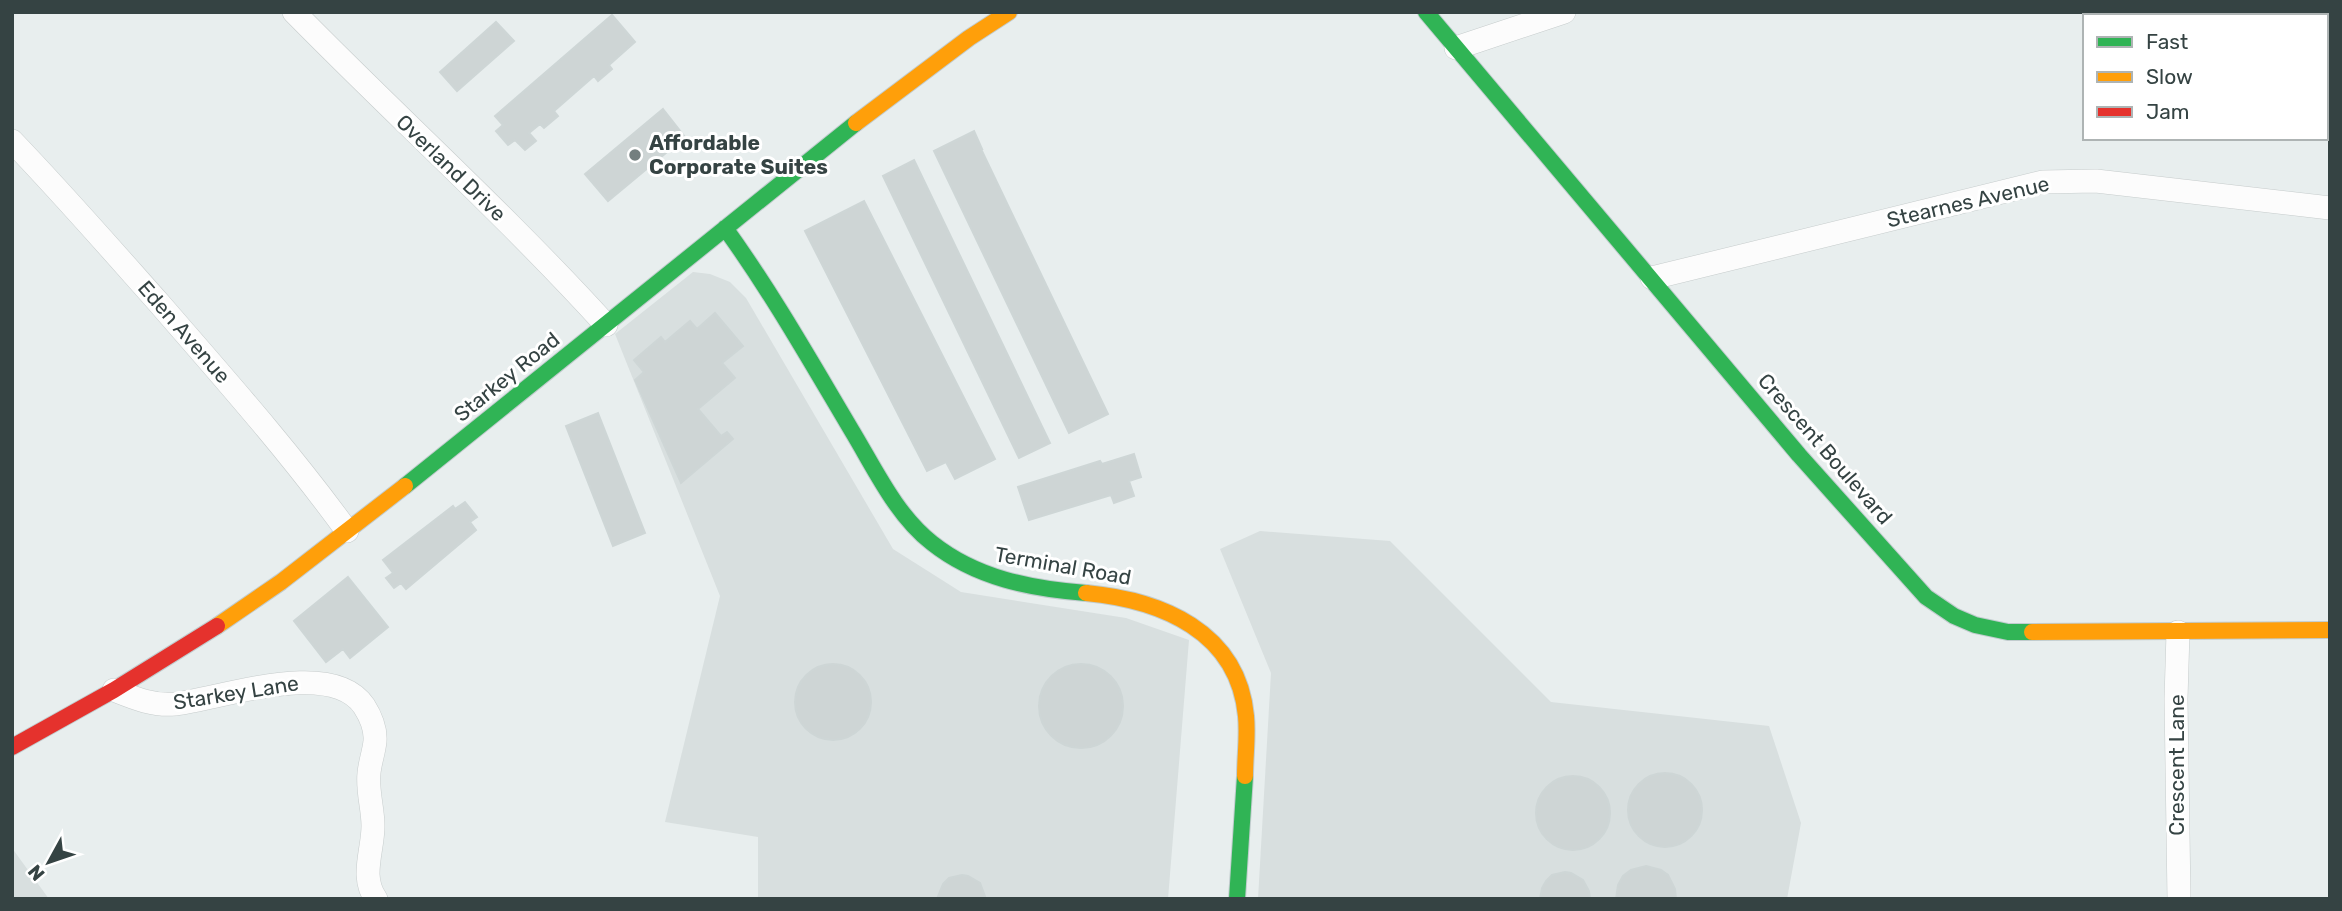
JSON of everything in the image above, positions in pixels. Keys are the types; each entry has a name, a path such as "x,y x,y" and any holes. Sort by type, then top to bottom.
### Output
{"street":[{"name":"Overland Drive","path":"294,12 372,92 560,274 606,325"},
{"name":"Starkey Road","path":"12,747 206,634 281,582 878,105 1009,12"},
{"name":"Crescent Boulevard","path":"1426,12 1653,278 1799,455 1926,597 1946,612 1969,624 2008,632 2330,630"},
{"path":"1455,48 1564,12"},
{"name":"Eden Avenue","path":"12,141 219,372 317,490 347,531"},
{"name":"Stearnes Avenue","path":"1653,278 2043,182 2096,181 2330,208"},
{"name":"Terminal Road","path":"725,228 754,266 898,506 928,541 972,570 1013,583 1063,592 1131,598 1158,606 1188,621 1205,634 1221,652 1234,672 1246,714 1237,899"},
{"name":"Crescent Lane","path":"2178,632 2176,699 2179,899"},
{"name":"Starkey Lane","path":"114,690 153,704 174,704 295,682 323,683 349,691 361,702 375,731 369,773 373,824 368,865 369,882 376,899"}],"shaded area":[{"path":"693,272 710,274 730,282 746,298 893,549 961,592 1126,618 1189,640 1168,899 758,899 758,837 665,822 720,596 615,334"},
{"path":"1260,531 1390,541 1551,702 1769,726 1801,823 1787,899 1258,899 1271,673 1220,549"},
{"path":"12,848 49,899 12,899"}],"building":[{"path":"612,15 635,42 609,65 612,69 598,81 594,76 554,111 558,116 544,128 540,124 529,133 536,141 525,150 515,140 508,145 496,131 503,125 495,116"},
{"path":"496,22 514,41 457,91 440,72"},
{"name":"Affordable Corporate Suites","path":"663,109 685,137 608,201 585,174"},
{"path":"974,131 1108,414 1069,433 934,151"},
{"path":"914,160 1050,443 1019,458 883,176"},
{"path":"864,201 995,459 955,479 946,462 927,471 805,231"},
{"path":"715,313 743,346 722,363 735,378 698,409 721,436 727,432 733,439 681,483 635,380 644,372 634,360 661,337 665,342 690,321 697,329"},
{"path":"598,413 645,533 613,546 566,426"},
{"path":"1134,454 1141,477 1129,481 1134,496 1114,503 1111,495 1029,520 1018,487 1100,461 1102,464"},
{"path":"465,502 477,517 470,522 476,530 406,589 401,583 394,588 386,578 393,573 383,560 453,506 455,509"},
{"path":"348,577 388,627 350,658 343,649 326,662 294,621"},
{"path":"826,664 840,664 854,670 865,681 869,687 869,717 860,729 848,738 826,740 812,734 801,723 795,709 795,695 801,681 812,670"},
{"path":"1073,664 1089,664 1105,671 1116,682 1123,698 1120,722 1111,736 1089,748 1073,748 1057,741 1046,730 1039,714 1039,698 1046,682 1057,671"},
{"path":"1665,773 1679,776 1691,784 1699,796 1702,810 1699,824 1691,836 1679,844 1665,847 1651,844 1639,836 1631,824 1628,810 1631,796 1639,784 1651,776"},
{"path":"1573,776 1587,779 1599,787 1607,799 1610,813 1607,827 1599,839 1587,847 1573,850 1559,847 1547,839 1539,827 1536,813 1539,799 1547,787 1559,779"},
{"path":"1646,866 1668,875 1675,889 1676,899 1616,899 1618,885 1623,876 1631,870"},
{"path":"1565,872 1583,880 1590,899 1540,899 1546,881 1552,875"},
{"path":"962,875 980,883 986,899 937,899 943,884 949,878"}],"traffic: fast":[{"path":"1426,12 1799,455 1926,597 1954,616 1975,625 2008,632 2032,632"},
{"path":"405,486 856,123"},
{"path":"725,228 791,328 887,491 919,532 949,555 1005,580 1086,593"},
{"path":"1237,899 1245,776"}],"traffic: slow":[{"path":"856,123 969,38 1009,12"},
{"path":"217,626 281,582 405,486"},
{"path":"1086,593 1142,603 1191,625 1212,642 1228,662 1240,687 1247,724 1245,776"},
{"path":"2032,632 2330,630"}],"traffic: jam":[{"path":"12,747 114,690 217,626"}],"place":[{"name":"Affordable Corporate Suites","path":"635,155"}]}
